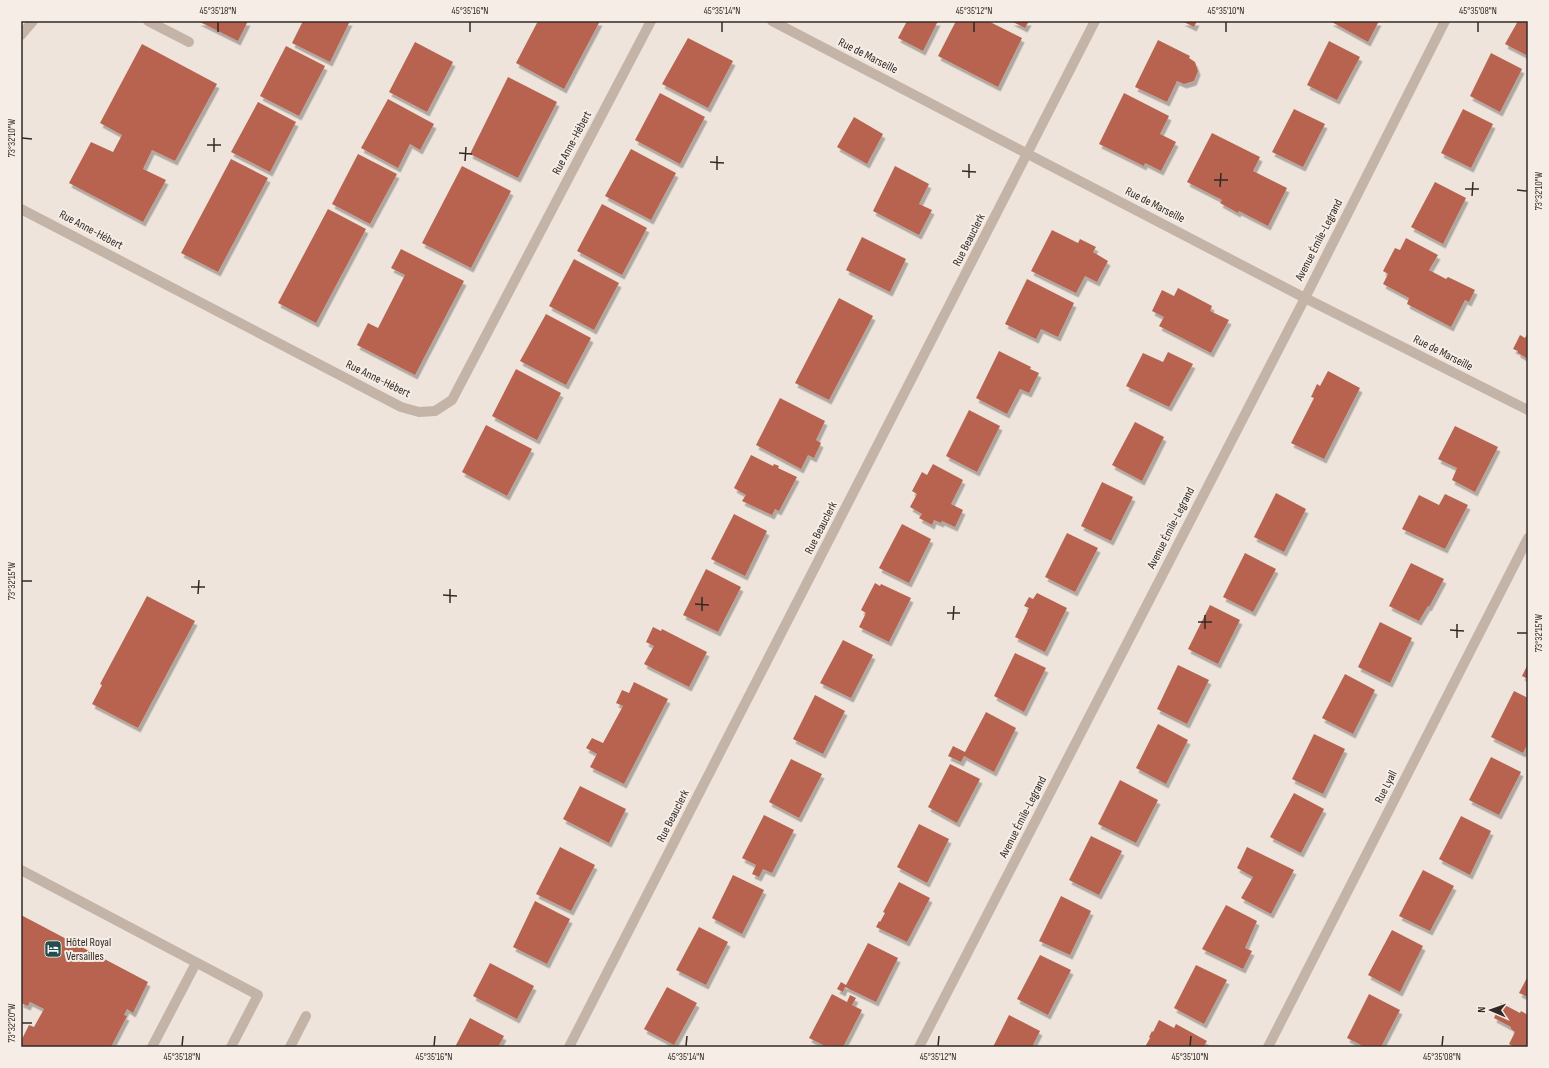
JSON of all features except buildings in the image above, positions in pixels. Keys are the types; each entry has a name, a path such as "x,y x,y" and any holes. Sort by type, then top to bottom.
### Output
{"street":[{"path":"21,35 33,21"},
{"path":"148,21 188,42"},
{"name":"Rue Anne-Hébert","path":"21,209 401,407 419,412 435,411 452,400 650,21"},
{"name":"Rue de Marseille","path":"772,21 1305,298 1528,410"},
{"name":"Rue Beauclerk","path":"569,1047 1095,21"},
{"name":"Avenue Émile-Legrand","path":"919,1047 1305,298 1445,21"},
{"name":"Rue Lyall","path":"1268,1047 1528,538"},
{"path":"21,870 258,995 231,1047"},
{"path":"152,1047 196,963"},
{"path":"290,1047 306,1016"}],"place":[{"name":"Hôtel Royal Versailles","path":"53,949"}]}
